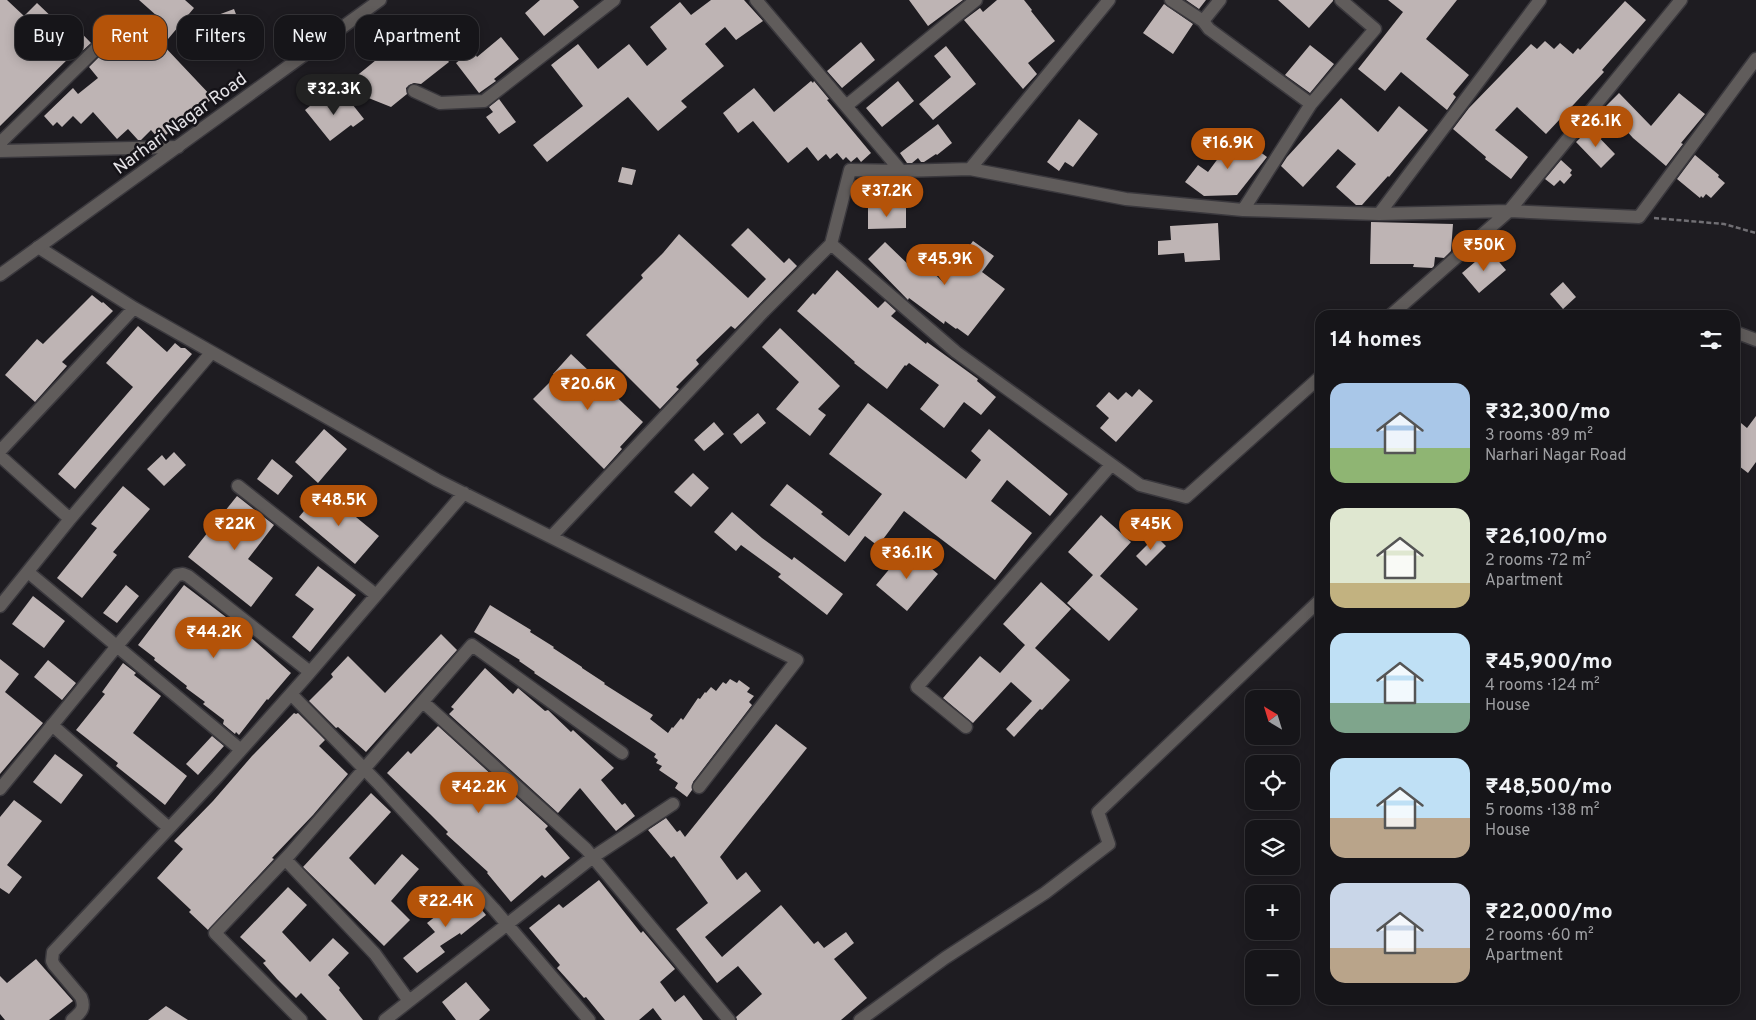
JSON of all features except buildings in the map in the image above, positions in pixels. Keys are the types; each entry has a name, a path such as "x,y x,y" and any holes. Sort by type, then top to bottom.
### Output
{"street":[{"name":"Narhari Nagar Road","path":"0,275 380,0"},
{"path":"414,91 440,103 484,101 614,0"},
{"path":"756,0 901,171"},
{"path":"846,106 976,0"},
{"path":"970,169 1109,0"},
{"path":"1171,0 1202,21 1209,29 1311,104"},
{"path":"1202,21 1220,0"},
{"path":"1243,210 1311,104 1375,29 1341,0"},
{"path":"1379,214 1540,0"},
{"path":"1397,310 1509,211 1681,0"},
{"path":"0,143 93,52"},
{"path":"551,537 764,311 831,244 850,170 970,169 1126,199 1243,210 1379,214 1509,211 1639,217 1756,58"},
{"path":"0,151 178,147"},
{"path":"831,244 956,352 1140,485 1186,497 1315,381"},
{"path":"38,247 134,308 211,353 437,480 798,660 699,788"},
{"path":"0,451 134,308"},
{"path":"1740,334 1756,340"},
{"path":"0,606 70,519 211,353"},
{"path":"0,456 70,519"},
{"path":"966,726 917,686 1112,465"},
{"path":"238,486 376,595"},
{"path":"72,1020 81,1012 83,1002 81,997 54,965 52,961 53,952 241,750 464,494"},
{"path":"28,572 241,750"},
{"path":"0,789 116,646 177,575 183,574 310,672"},
{"path":"860,1020 945,958 1045,893 1109,844 1098,812 1315,605"},
{"path":"301,1020 215,933 285,859 472,645 622,753"},
{"path":"291,694 365,769 507,924 590,1020"},
{"path":"423,702 592,856 728,1020"},
{"path":"52,725 169,828"},
{"path":"385,1020 592,856 673,804"},
{"path":"285,859 375,954 409,1001"}],"path":[{"path":"1639,217 1724,224 1756,234"}]}
